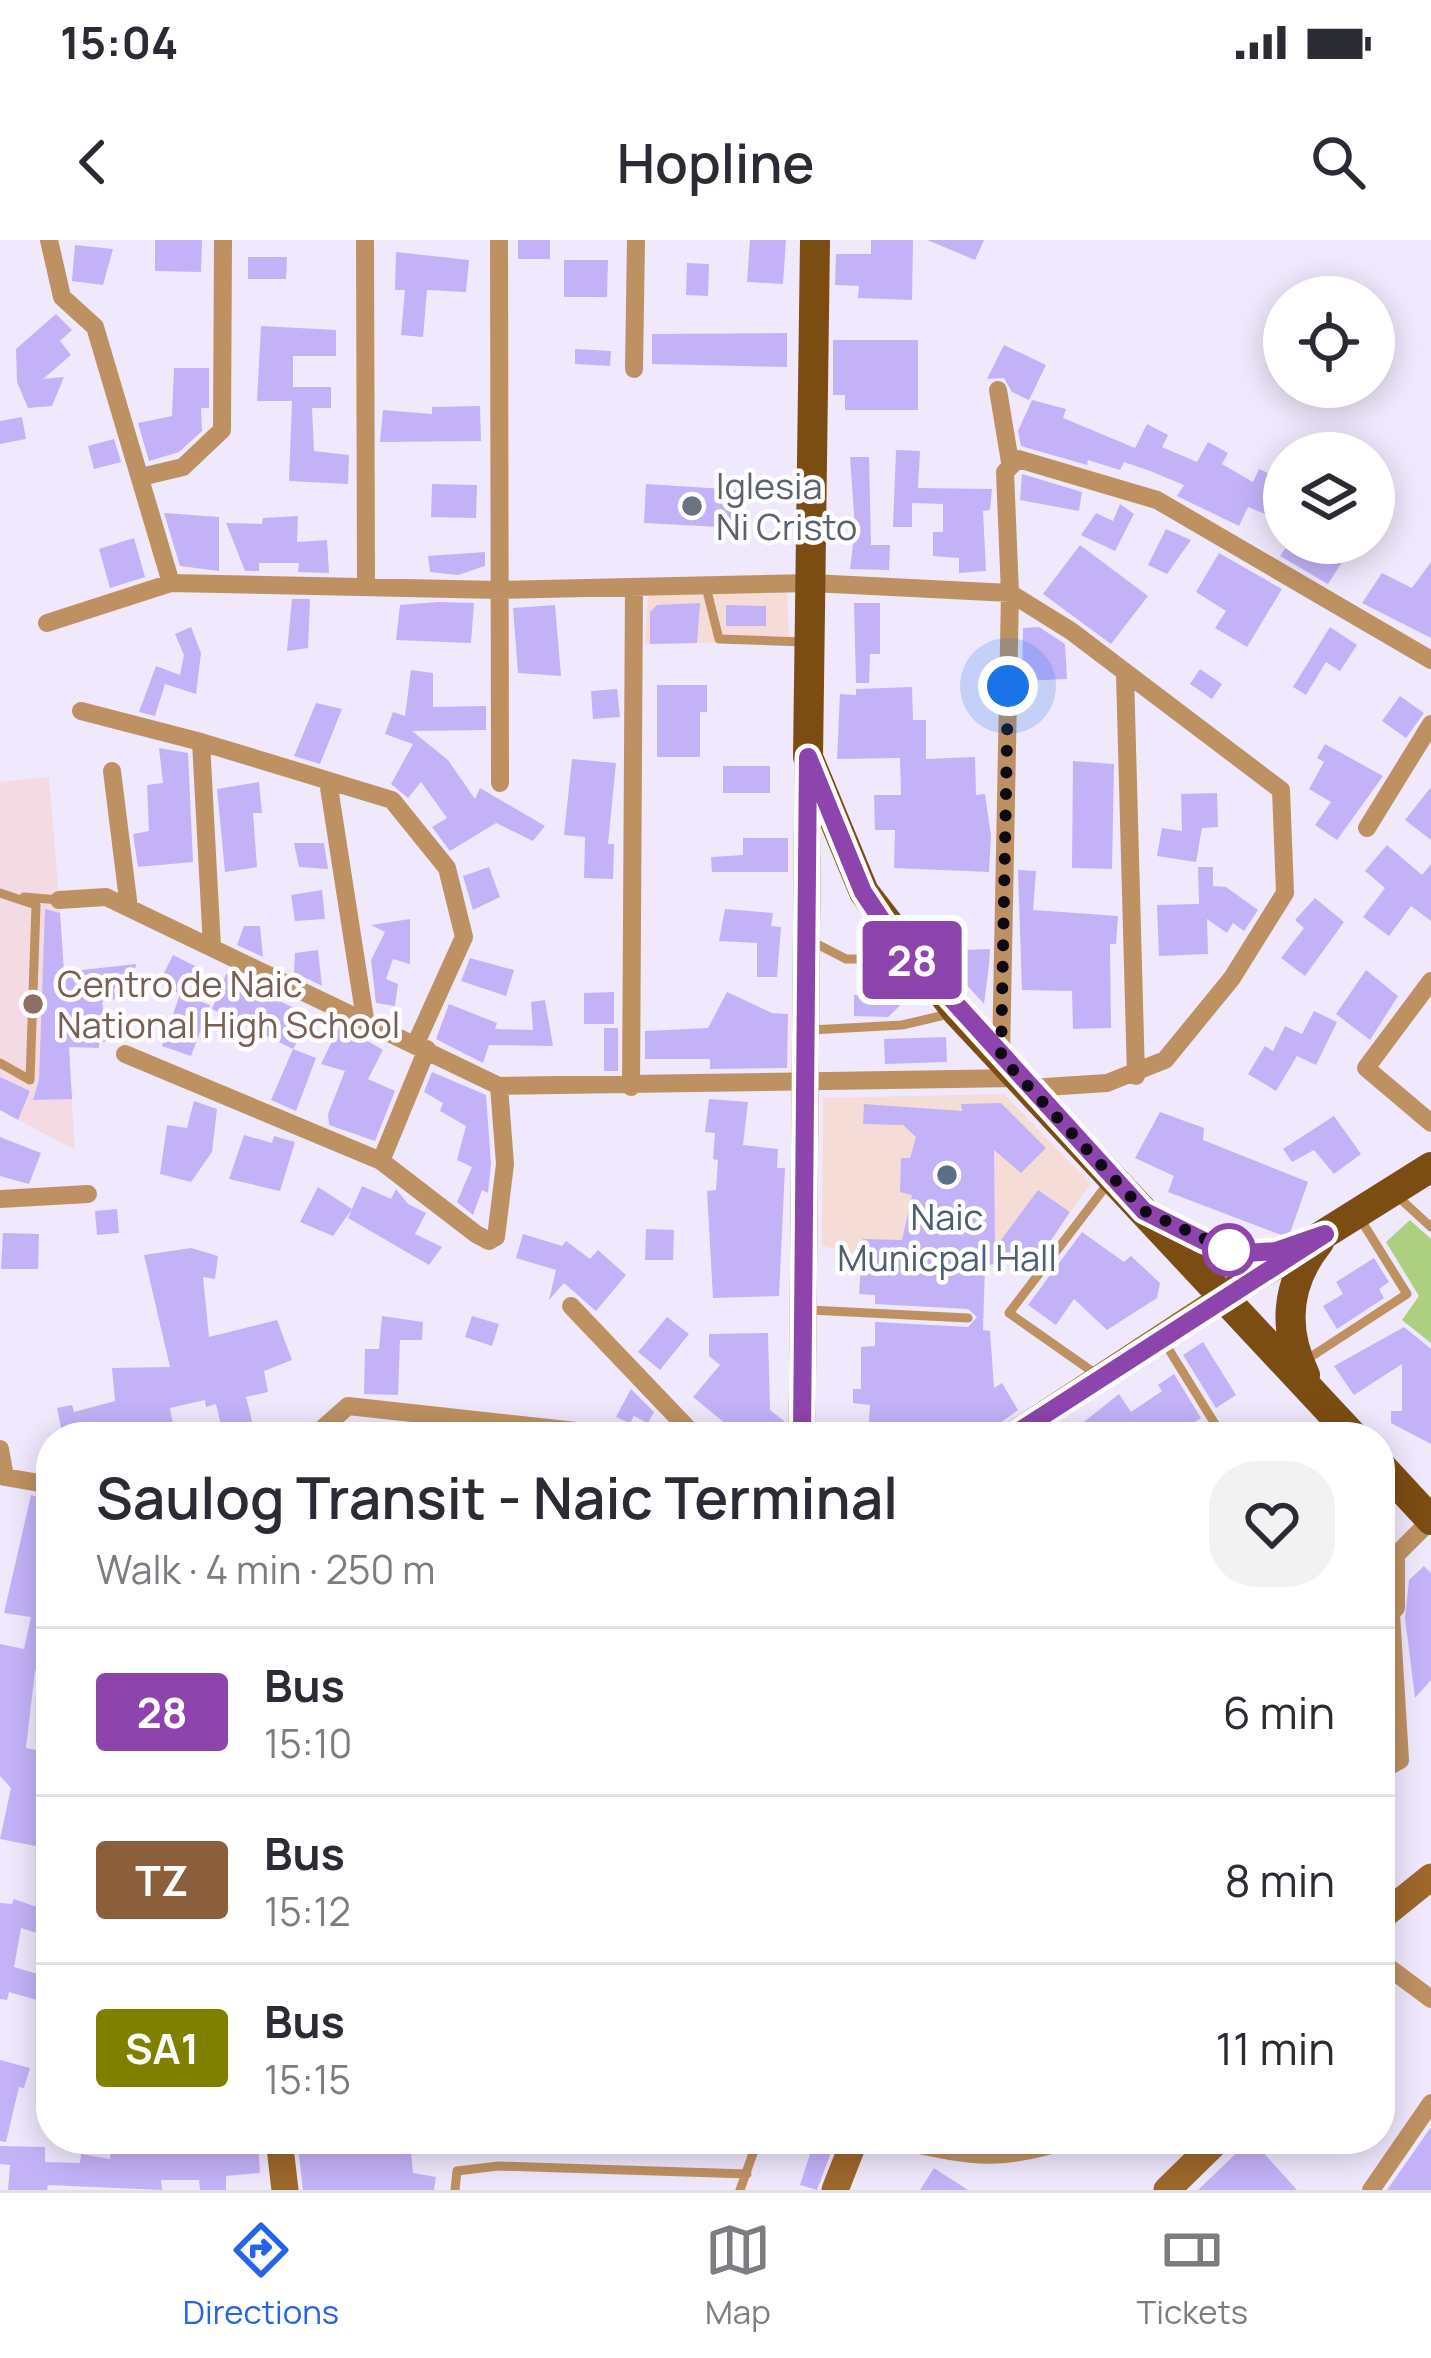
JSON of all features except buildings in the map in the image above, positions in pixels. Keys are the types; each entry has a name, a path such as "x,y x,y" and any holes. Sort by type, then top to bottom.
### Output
{"main road":[{"path":"802,1422 815,240"},
{"path":"808,757 863,892 912,960 1222,1298 1296,1367 1340,1422"},
{"path":"1033,1422 1431,1167"},
{"path":"1296,1367 1290,1300 1304,1263 1325,1234"},
{"path":"1395,1481 1431,1520"},
{"path":"1395,1906 1431,1876"},
{"path":"281,2154 286,2190"},
{"path":"835,2190 849,2154"},
{"path":"1167,2190 1204,2154"}],"street":[{"path":"49,240 62,297 95,327 171,583"},
{"path":"141,477 183,467 222,430 223,240"},
{"path":"365,240 366,586"},
{"path":"499,240 500,783"},
{"path":"634,369 635,240"},
{"path":"998,390 1010,462 1005,472 1017,1074"},
{"path":"1010,462 1018,459 1157,500 1431,660"},
{"path":"47,623 171,583 499,590 812,584 1010,593 1281,790 1285,892 1232,977 1165,1060 1136,1076 1017,1074 631,1087 499,1086 106,897 59,900"},
{"path":"631,1087 634,587"},
{"path":"1125,674 1136,1076"},
{"path":"82,711 392,800 447,868 464,937 381,1161"},
{"path":"1367,827 1431,724"},
{"path":"201,742 212,947"},
{"path":"112,771 129,908"},
{"path":"328,781 365,1019"},
{"path":"1431,981 1366,1068 1431,1123"},
{"path":"125,1054 381,1161 489,1241 500,1228 505,1164 499,1086"},
{"path":"0,1199 88,1194"},
{"path":"571,1306 682,1422"},
{"path":"330,1422 348,1406 495,1422"},
{"path":"0,1449 3,1481 36,1484"},
{"path":"1395,1609 1396,1555 1431,1520"},
{"path":"1395,1709 1400,1760 1395,1763"},
{"path":"1395,1972 1431,1999"},
{"path":"1371,2190 1431,2103"},
{"path":"959,2154 1025,2154"}],"lane":[{"path":"706,585 719,639 810,642"},
{"path":"2,898 59,900"},
{"path":"0,1064 30,1079 36,904 2,898"},
{"path":"806,939 846,959 912,960"},
{"path":"806,1031 902,1025 957,1012"},
{"path":"1101,1377 1009,1313 1112,1178"},
{"path":"1392,1191 1431,1226"},
{"path":"1144,1211 1204,1241 1246,1253 1276,1251 1325,1234"},
{"path":"1296,1367 1407,1294 1357,1214"},
{"path":"804,1310 968,1318"},
{"path":"1161,1338 1214,1422"},
{"path":"740,2190 753,2154"},
{"path":"454,2190 457,2171 498,2166 747,2174"}],"shaded area":[{"path":"787,588 789,641 645,644 648,594"},
{"name":"Centro de Naic National High School","path":"49,777 75,1150 0,1110 0,782"},
{"path":"1004,1094 1091,1184 1033,1262 904,1266 822,1246 823,1098"}],"green space":[{"path":"1410,1220 1431,1239 1431,1343 1402,1320 1419,1296 1386,1242"}],"bus line":[{"name":"28","path":"802,1422 808,757 863,892 887,928 957,1012 1144,1211 1204,1241 1246,1253 1276,1251 1325,1234 1033,1422"}],"place":[{"name":"Iglesia Ni Cristo","path":"692,506"},
{"name":"Centro de Naic National High School","path":"33,1004"},
{"name":"Naic Municpal Hall","path":"947,1175"}],"route":[{"path":"1008,686 1001,1057 1144,1211 1229,1250"}]}
